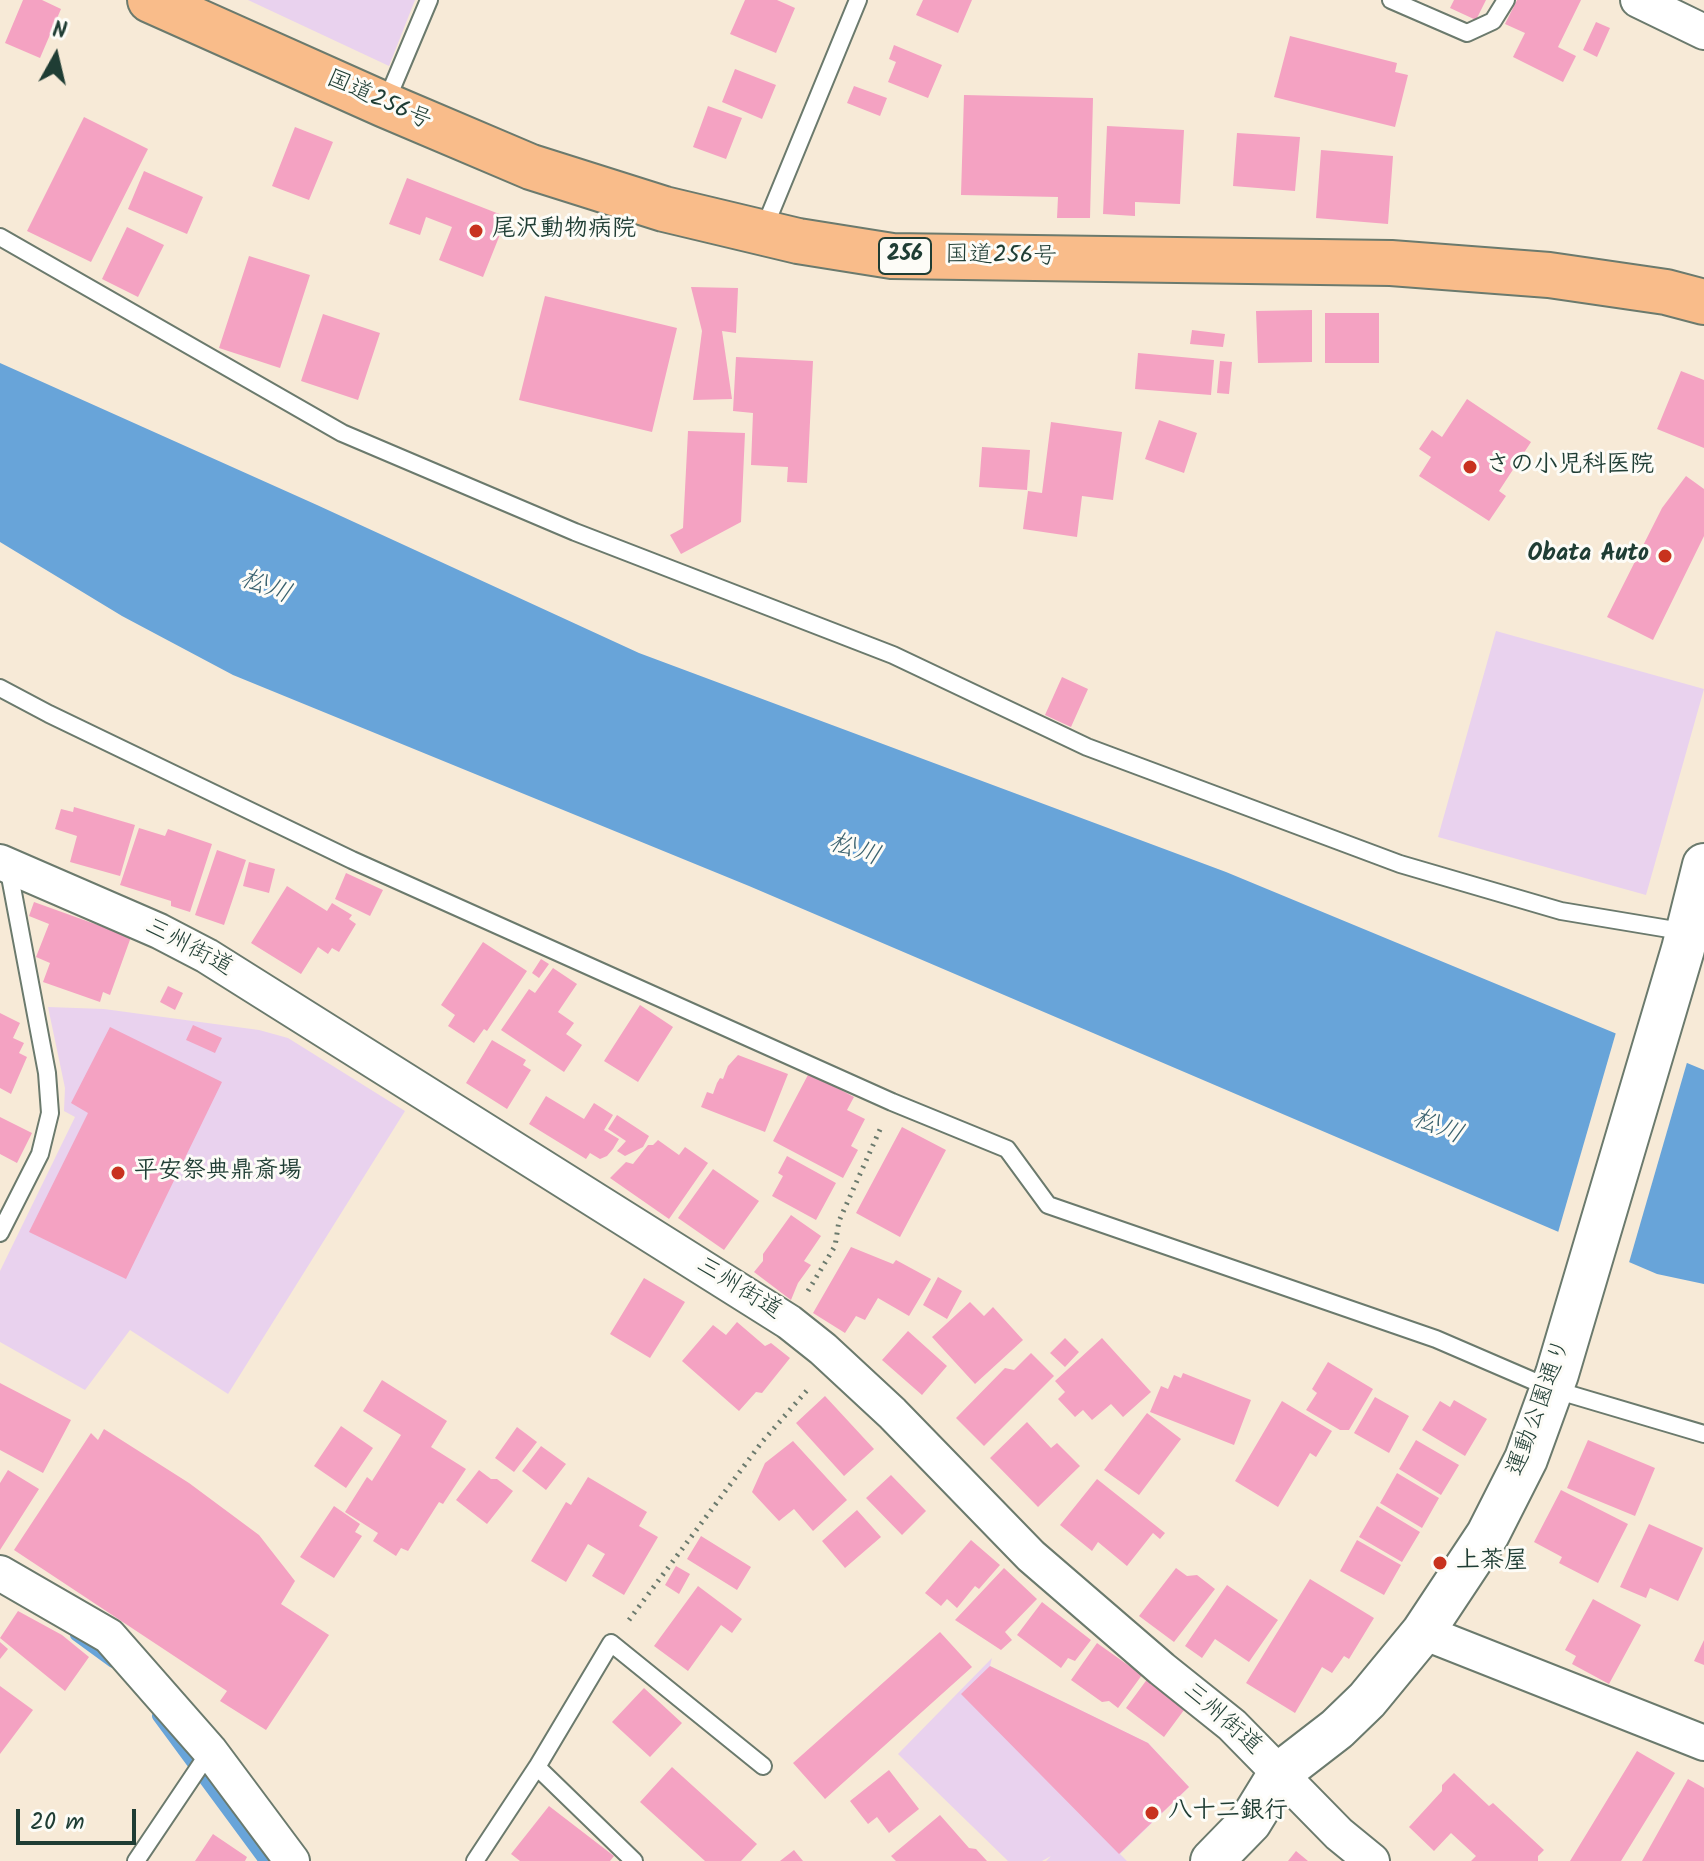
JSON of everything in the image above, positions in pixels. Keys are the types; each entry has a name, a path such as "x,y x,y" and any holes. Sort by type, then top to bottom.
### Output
{"highway":[{"name":"国道256号","path":"150,0 531,167 664,209 798,241 892,256 1391,263 1549,275 1666,292 1704,302"}],"street":[{"path":"1638,0 1704,32"},
{"name":"三州街道","path":"4,863 159,931 207,956 789,1322 892,1413 1031,1556 1232,1725 1339,1834 1372,1861"},
{"name":"運動公園通り","path":"1212,1861 1250,1822 1280,1773 1337,1729 1423,1632 1488,1534 1526,1459 1555,1382 1691,939 1704,865"},
{"path":"0,1573 109,1636 209,1752 292,1861"},
{"path":"1423,1632 1704,1743"}],"lane":[{"path":"385,105 429,0"},
{"path":"762,232 858,0"},
{"path":"1391,0 1467,33 1493,21 1506,0"},
{"path":"0,237 342,433 575,532 893,655 1087,747 1400,864 1561,911 1691,939"},
{"path":"0,688 352,860 892,1102 1007,1149 1048,1205 1704,1434"},
{"path":"0,1233 40,1154 50,1113 47,1073 4,863"},
{"path":"475,1861 537,1767 611,1643 763,1766"},
{"path":"136,1861 209,1752"},
{"path":"537,1767 634,1861"}],"path":[{"path":"789,1322 835,1246 839,1221 892,1102"},
{"path":"611,1643 762,1442 834,1359"}],"shaded area":[{"path":"248,0 415,0 389,66"},
{"path":"1496,631 1704,689 1646,895 1438,837"},
{"path":"48,1007 104,1009 259,1030 288,1038 405,1111 228,1394 130,1330 85,1390 0,1342 0,1271 75,1117 64,1111 65,1088"},
{"path":"992,1658 990,1666 1148,1743 1189,1787 1120,1854 1127,1861 1046,1861 1051,1856 1042,1861 1008,1861 898,1754"}],"water":[{"name":"松川","path":"0,363 639,653 1226,872 1704,1070 1704,1284 1657,1274 749,886 233,675 122,616 0,542"}],"pier":[{"path":"1617,1029 1688,1059 1628,1266 1557,1236"}],"building":[{"path":"23,0 42,0 61,9 40,58 5,43"},
{"path":"745,0 777,0 795,8 776,53 730,34"},
{"path":"923,0 972,0 958,33 916,15"},
{"path":"1454,0 1486,0 1476,20 1450,8"},
{"path":"1517,0 1581,0 1558,47 1576,56 1563,82 1513,57 1525,33 1505,24"},
{"path":"1596,22 1610,28 1597,57 1583,50"},
{"path":"1290,36 1397,63 1395,72 1408,75 1395,127 1274,97"},
{"path":"894,45 942,65 928,98 888,82 896,62 889,59"},
{"path":"735,69 776,85 762,119 722,102"},
{"path":"854,86 887,98 880,116 847,103"},
{"path":"964,95 1093,98 1090,218 1057,218 1058,197 961,195"},
{"path":"708,106 742,118 726,159 693,147"},
{"path":"84,117 148,149 91,262 27,231"},
{"path":"1107,126 1184,130 1180,204 1135,202 1135,216 1103,214"},
{"path":"295,127 333,142 309,200 272,186"},
{"path":"1237,133 1300,137 1295,191 1233,186"},
{"path":"1321,150 1393,156 1388,224 1316,218"},
{"path":"144,171 203,197 187,234 128,209"},
{"name":"尾沢動物病院","path":"407,178 507,217 483,277 439,260 452,227 426,217 420,235 389,224"},
{"path":"127,227 164,245 138,297 102,279"},
{"path":"249,256 310,275 280,368 219,348"},
{"path":"691,287 738,288 736,333 722,331 732,399 693,400 702,331"},
{"path":"545,296 677,328 652,432 519,400"},
{"path":"1312,310 1312,362 1258,363 1256,311"},
{"path":"1325,313 1379,313 1379,363 1325,363"},
{"path":"323,314 380,333 358,400 301,381"},
{"path":"1192,330 1225,334 1223,347 1190,344"},
{"path":"1138,353 1214,360 1211,395 1135,389"},
{"path":"736,357 813,361 807,483 787,482 788,467 751,465 753,413 733,411"},
{"path":"1220,361 1232,362 1229,394 1217,393"},
{"path":"1681,371 1704,380 1704,448 1657,429"},
{"name":"さの小児科医院","path":"1467,399 1531,442 1499,491 1506,496 1489,521 1419,476 1431,457 1419,449 1432,430 1442,437"},
{"path":"1159,420 1197,433 1184,473 1145,459"},
{"path":"1051,422 1122,432 1113,500 1082,496 1077,537 1023,529 1028,491 1042,493"},
{"path":"688,431 745,433 741,522 681,554 670,535 683,528"},
{"path":"982,447 1030,450 1027,490 979,487"},
{"name":"Obata Auto","path":"1686,476 1704,489 1704,536 1653,640 1607,617 1662,508"},
{"path":"1062,677 1088,689 1071,727 1045,715"},
{"path":"74,807 135,825 120,876 70,862 77,836 55,829 61,809 73,812"},
{"path":"139,828 165,836 168,829 212,844 190,912 171,906 171,901 120,885"},
{"path":"217,850 246,860 224,925 195,915"},
{"path":"249,862 275,869 269,893 243,886"},
{"path":"346,873 383,890 370,916 335,899"},
{"path":"287,886 327,911 332,903 352,915 349,919 356,924 339,952 332,948 328,954 318,947 301,974 251,943"},
{"path":"34,902 131,937 110,995 103,992 100,1002 43,982 50,963 36,957 49,924 29,916"},
{"path":"483,942 527,971 487,1031 484,1029 474,1043 448,1026 455,1015 441,1005"},
{"path":"541,959 549,964 539,978 532,973"},
{"path":"553,968 577,984 558,1012 574,1023 566,1034 582,1045 564,1072 501,1030 529,989 535,993"},
{"path":"168,986 183,993 175,1010 160,1002"},
{"path":"640,1005 673,1027 638,1082 604,1061"},
{"path":"0,1013 20,1023 13,1038 24,1043 19,1053 27,1057 11,1094 0,1088"},
{"path":"193,1025 222,1038 215,1053 186,1040"},
{"name":"平安祭典鼎斎場","path":"110,1027 222,1082 126,1279 29,1232 88,1113 71,1103"},
{"path":"492,1040 526,1060 523,1065 531,1070 507,1109 466,1083"},
{"path":"738,1055 788,1074 765,1132 701,1107 707,1092 713,1094 720,1078 723,1079 728,1066"},
{"path":"809,1073 854,1097 847,1110 865,1119 851,1146 858,1150 843,1178 773,1141"},
{"path":"546,1096 584,1119 594,1103 613,1115 604,1130 619,1139 607,1156 600,1159 590,1153 586,1159 529,1124"},
{"path":"617,1115 649,1136 643,1147 625,1156 617,1151 626,1141 608,1129"},
{"path":"0,1117 32,1133 17,1163 0,1154"},
{"path":"902,1127 946,1150 900,1237 856,1213"},
{"path":"658,1140 679,1155 685,1147 708,1163 669,1219 610,1178 626,1162 633,1164 648,1145"},
{"path":"787,1156 836,1183 816,1220 772,1196 783,1176 778,1173"},
{"path":"713,1169 759,1201 724,1250 678,1218"},
{"path":"791,1215 821,1236 804,1261 811,1265 791,1300 754,1272"},
{"path":"851,1247 893,1264 896,1260 931,1279 909,1316 878,1298 865,1320 856,1316 845,1333 813,1313"},
{"path":"938,1277 962,1291 947,1319 923,1305"},
{"path":"644,1278 685,1302 650,1358 610,1334"},
{"path":"970,1302 984,1316 993,1307 1023,1340 975,1384 932,1337"},
{"path":"737,1322 765,1346 771,1343 790,1358 762,1393 756,1392 739,1411 682,1361 713,1325 726,1335"},
{"path":"908,1331 947,1366 922,1395 882,1360"},
{"path":"1065,1338 1079,1352 1065,1367 1050,1353"},
{"path":"1102,1338 1151,1392 1123,1417 1111,1404 1092,1420 1083,1410 1075,1417 1058,1399 1065,1392 1055,1381"},
{"path":"1031,1353 1054,1376 984,1446 956,1418 1005,1368 1014,1370"},
{"path":"1328,1362 1373,1389 1349,1430 1340,1430 1306,1410 1317,1393 1312,1389"},
{"path":"1183,1373 1251,1400 1234,1445 1150,1412 1161,1386 1168,1389 1174,1375 1181,1378"},
{"path":"382,1380 447,1421 431,1447 466,1469 443,1504 439,1502 408,1551 401,1548 396,1556 373,1541 378,1533 345,1512 367,1477 372,1481 401,1435 363,1411"},
{"path":"0,1383 71,1420 43,1473 0,1450"},
{"path":"825,1396 874,1449 844,1476 796,1423"},
{"path":"1375,1397 1409,1416 1389,1453 1354,1433"},
{"path":"1454,1400 1487,1419 1465,1456 1422,1430 1440,1401 1450,1407"},
{"path":"1282,1401 1332,1431 1316,1457 1310,1453 1278,1507 1235,1481"},
{"path":"1147,1413 1181,1439 1139,1495 1104,1470"},
{"path":"1027,1422 1051,1448 1057,1443 1080,1466 1038,1507 990,1458"},
{"path":"341,1426 373,1448 346,1488 314,1466"},
{"path":"517,1427 537,1442 514,1472 495,1458"},
{"path":"104,1429 189,1483 259,1535 295,1581 281,1604 329,1635 266,1730 220,1701 227,1691 14,1550 91,1433 98,1440"},
{"path":"1416,1440 1459,1465 1441,1495 1399,1469"},
{"path":"1588,1440 1655,1468 1635,1516 1567,1488"},
{"path":"793,1441 847,1500 813,1531 794,1509 779,1521 752,1492 765,1463"},
{"path":"541,1446 566,1464 546,1490 522,1471"},
{"path":"8,1470 39,1489 0,1550 0,1483"},
{"path":"479,1470 513,1491 487,1524 456,1500"},
{"path":"1397,1473 1439,1498 1422,1528 1380,1503"},
{"path":"891,1475 926,1511 902,1535 866,1498"},
{"path":"588,1477 647,1512 639,1526 658,1537 624,1595 592,1576 605,1554 588,1544 566,1582 531,1561 566,1502 571,1505"},
{"path":"1097,1479 1165,1533 1160,1539 1153,1533 1127,1566 1098,1542 1092,1551 1060,1525"},
{"path":"1561,1490 1628,1524 1598,1583 1559,1563 1562,1557 1534,1542"},
{"path":"334,1506 360,1524 355,1532 362,1536 334,1578 300,1557"},
{"path":"1377,1506 1420,1532 1402,1562 1359,1537"},
{"path":"857,1510 881,1537 845,1568 822,1541"},
{"path":"1649,1524 1703,1548 1678,1601 1650,1588 1646,1598 1620,1587"},
{"path":"701,1536 751,1567 737,1590 687,1559"},
{"path":"971,1540 1000,1565 979,1589 975,1586 957,1608 947,1599 941,1606 925,1593"},
{"path":"1357,1540 1401,1565 1384,1595 1340,1571"},
{"path":"676,1566 690,1574 679,1594 665,1585"},
{"path":"1004,1568 1037,1599 1005,1632 1012,1640 1001,1650 955,1620"},
{"path":"1176,1568 1187,1576 1197,1575 1215,1589 1174,1642 1139,1616"},
{"path":"1310,1579 1374,1618 1349,1659 1344,1656 1332,1673 1322,1667 1295,1713 1246,1683"},
{"path":"1227,1585 1278,1620 1249,1662 1215,1639 1202,1658 1185,1646"},
{"path":"698,1586 742,1619 732,1633 721,1625 688,1671 654,1646"},
{"path":"1593,1599 1641,1625 1609,1684 1572,1664 1576,1656 1565,1650"},
{"path":"1042,1602 1091,1640 1075,1661 1068,1658 1061,1668 1017,1635"},
{"path":"18,1611 62,1635 89,1657 65,1691 0,1638"},
{"path":"940,1632 972,1667 825,1799 793,1763"},
{"path":"1704,1640 1704,1665 1694,1661"},
{"path":"0,1642 8,1649 0,1659"},
{"path":"1097,1643 1142,1675 1118,1708 1109,1701 1102,1702 1071,1680"},
{"path":"990,1666 1148,1743 1189,1787 1119,1854 961,1694"},
{"path":"1148,1678 1187,1706 1164,1737 1126,1708"},
{"path":"0,1686 33,1710 0,1754"},
{"path":"644,1688 682,1723 650,1757 612,1722"},
{"path":"1637,1751 1675,1773 1621,1861 1570,1861"},
{"path":"672,1767 757,1844 741,1861 705,1861 640,1802"},
{"path":"889,1770 919,1809 889,1833 877,1817 868,1824 850,1801"},
{"path":"1454,1773 1489,1806 1493,1803 1544,1850 1538,1861 1471,1861 1476,1856 1451,1833 1434,1851 1409,1827"},
{"path":"1688,1779 1704,1788 1704,1861 1642,1861"},
{"path":"549,1806 614,1856 610,1861 520,1861 511,1854"},
{"path":"940,1815 969,1848 976,1849 987,1861 896,1861 891,1856"},
{"path":"213,1834 247,1857 245,1861 195,1861"},
{"path":"794,1850 803,1861 780,1861"},
{"path":"1296,1851 1308,1861 1288,1861"}],"waterway":[{"path":"76,1635 113,1662"},
{"path":"158,1716 265,1861"}],"place":[{"name":"尾沢動物病院","path":"476,231"},
{"name":"さの小児科医院","path":"1470,467"},
{"name":"Obata Auto","path":"1665,556"},
{"name":"平安祭典鼎斎場","path":"118,1173"},
{"name":"上茶屋","path":"1440,1563"},
{"name":"八十二銀行","path":"1152,1813"}]}
